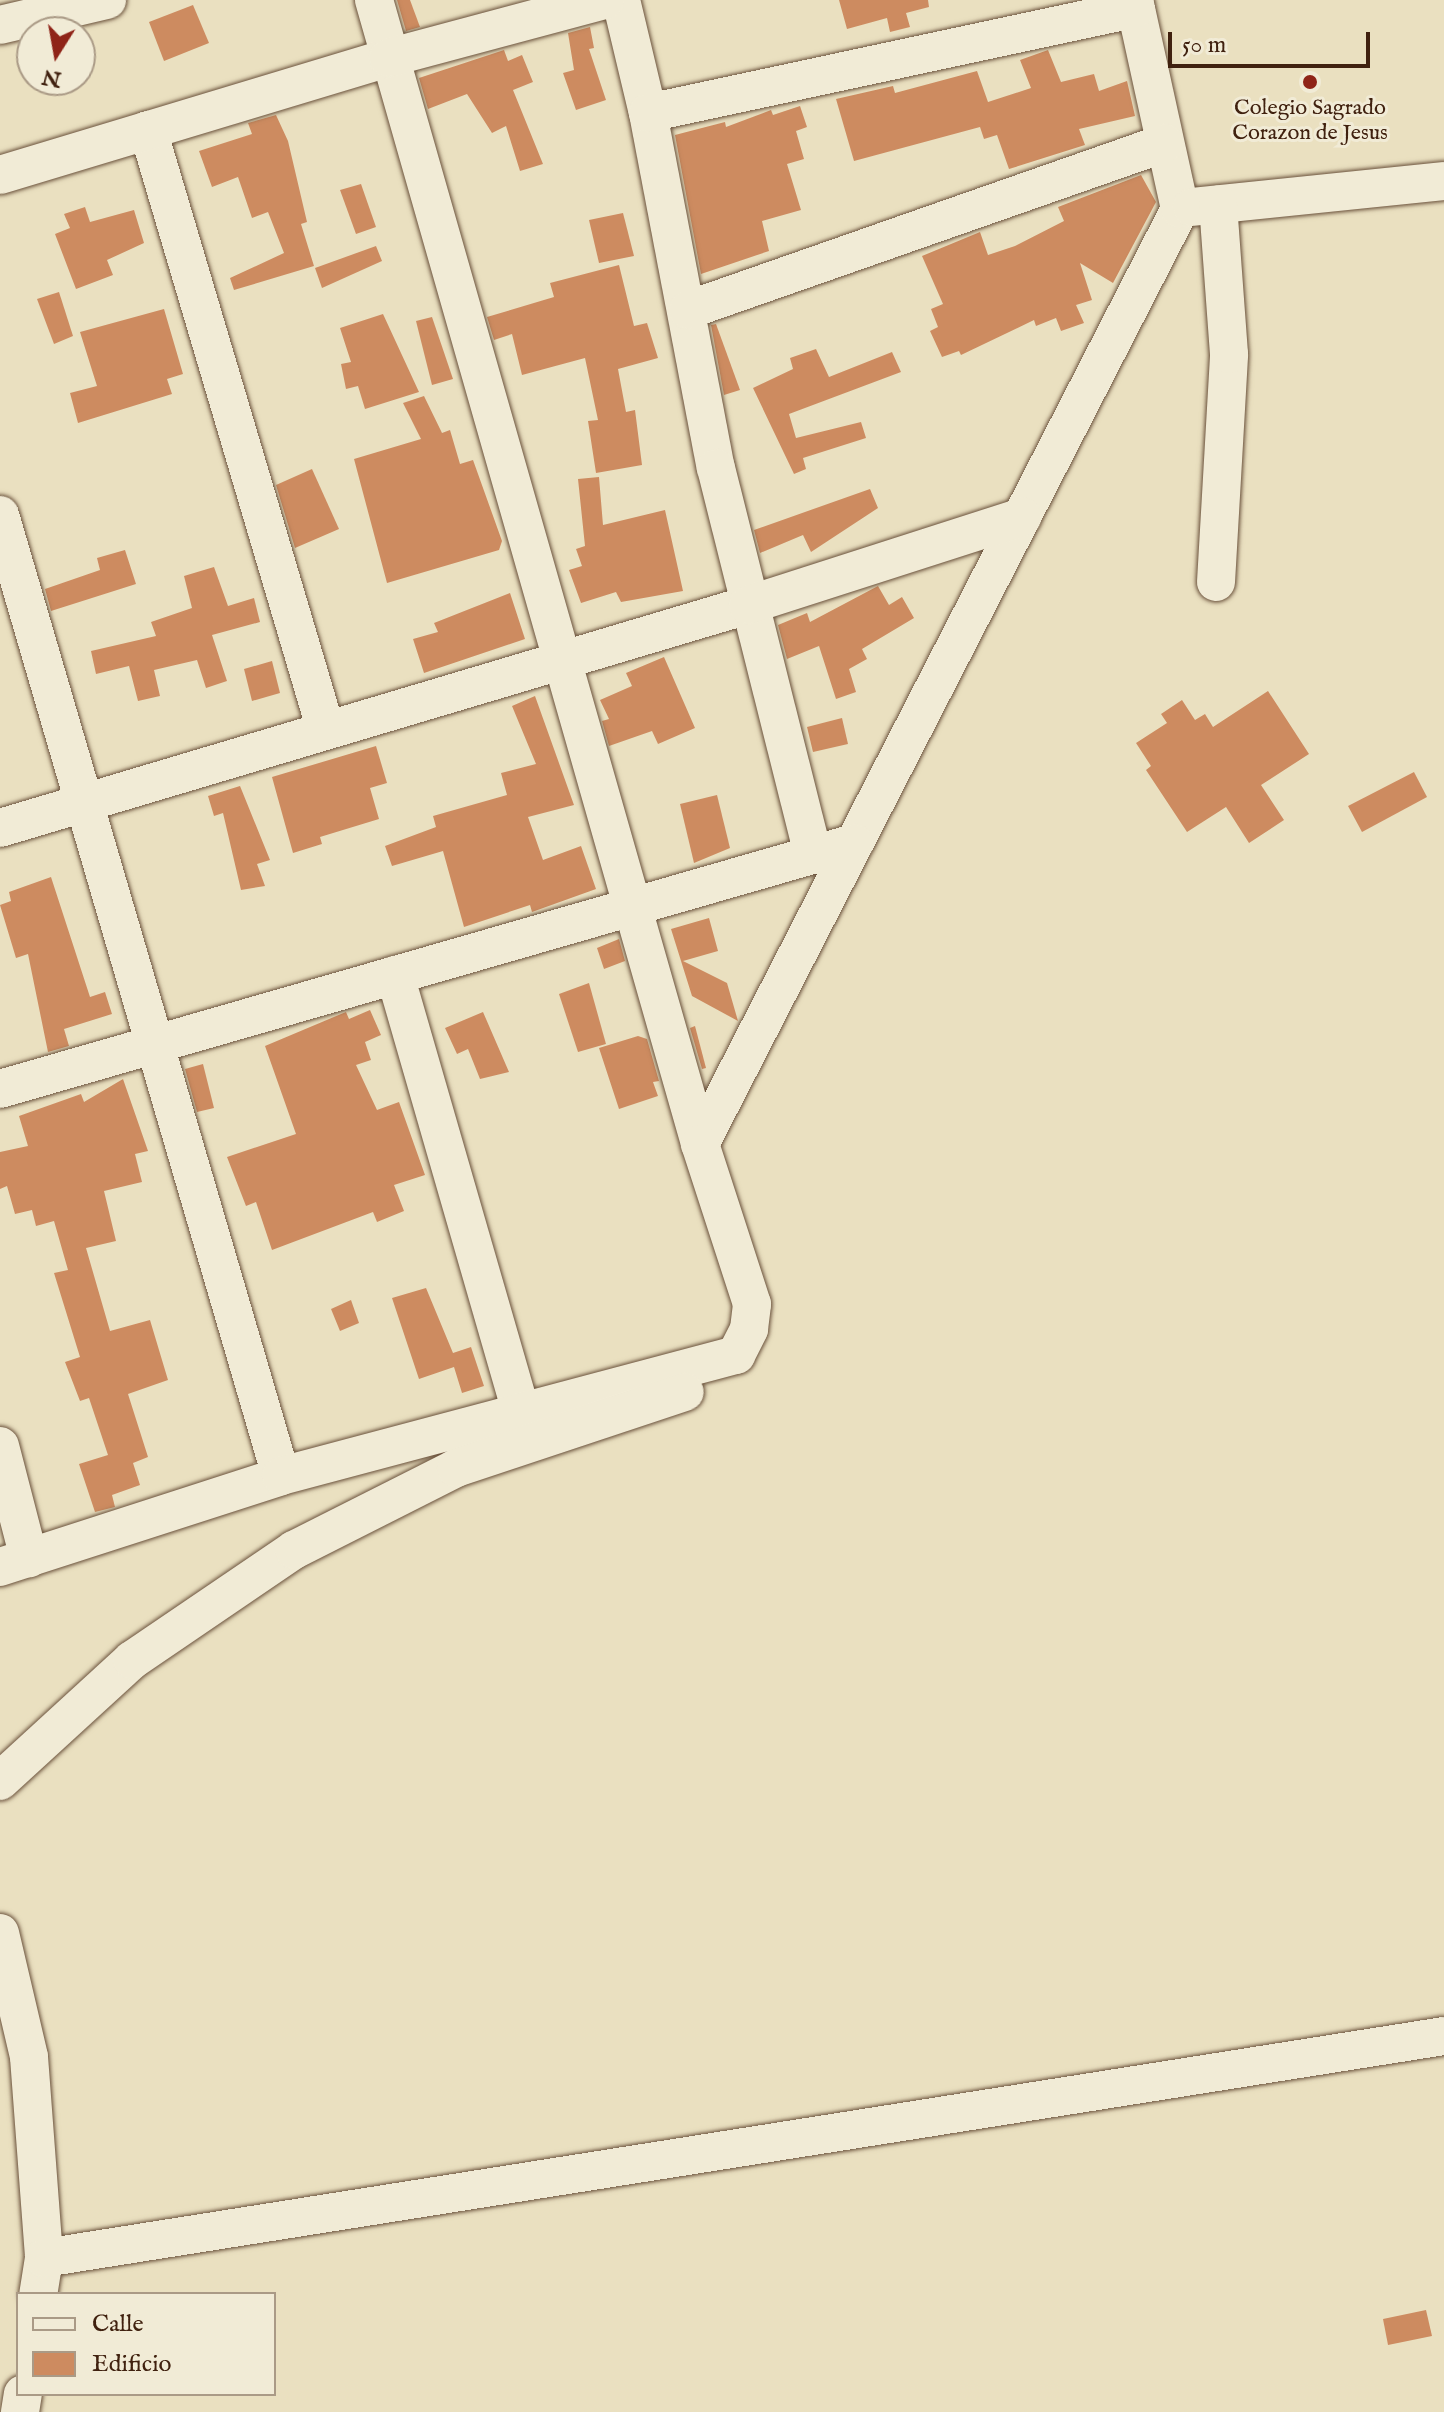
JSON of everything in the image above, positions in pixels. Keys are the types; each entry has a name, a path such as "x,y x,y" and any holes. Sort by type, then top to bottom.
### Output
{"street":[{"path":"0,25 107,0"},
{"path":"0,1781 132,1660 294,1550 456,1468 714,1383 736,1355 749,1329 752,1304 629,908 565,659 388,58 374,0"},
{"path":"0,175 388,58 605,0"},
{"path":"621,0 648,113 688,310 716,468 812,851"},
{"path":"648,113 1135,4 1180,209 700,1144"},
{"path":"148,130 325,727"},
{"path":"688,310 1165,143"},
{"path":"1180,209 1444,181"},
{"path":"1216,582 1229,354 1218,204"},
{"path":"0,515 87,803 281,1476"},
{"path":"0,828 325,727 748,605 1022,517"},
{"path":"0,1089 629,908 812,851 854,843"},
{"path":"395,975 521,1411"},
{"path":"0,1446 15,1562 281,1476 736,1355"},
{"path":"0,1933 29,2057 41,2276 1444,2036"}],"building":[{"path":"397,0 410,0 420,27 406,31"},
{"path":"839,0 928,0 929,7 906,13 910,27 890,32 887,18 847,29"},
{"path":"193,5 209,43 164,61 149,22"},
{"path":"590,27 594,48 589,49 606,100 576,110 563,73 574,70 568,33"},
{"path":"504,50 508,61 522,55 533,82 513,90 543,164 520,171 506,126 492,133 467,94 428,109 419,78"},
{"path":"1048,50 1061,82 1094,74 1099,91 1127,81 1135,116 1079,129 1085,145 1009,169 997,135 984,139 980,127 854,161 836,99 893,86 895,93 977,71 988,102 1031,88 1020,60"},
{"path":"800,106 807,127 796,131 804,159 787,164 801,210 762,221 769,251 701,274 675,135 725,122 726,127 771,110 773,115"},
{"path":"276,115 288,141 307,222 301,224 314,266 234,290 230,278 284,253 268,212 252,218 238,177 212,187 199,151 252,134 248,123"},
{"path":"1141,175 1156,202 1113,283 1080,263 1092,300 1076,305 1084,323 1061,331 1056,318 1036,326 1034,320 961,355 959,351 942,357 930,331 938,327 931,309 943,304 922,256 980,232 988,255 1015,246 1064,221 1058,207"},
{"path":"361,184 376,227 356,234 340,190"},
{"path":"85,207 90,222 134,210 144,243 107,260 113,275 76,289 55,234 70,228 64,214"},
{"path":"623,213 634,256 599,263 589,220"},
{"path":"376,246 382,261 322,288 315,268"},
{"path":"619,265 634,326 647,323 658,358 618,369 626,412 635,410 642,465 596,473 588,421 598,420 585,358 522,375 512,334 494,340 487,317 554,297 550,283"},
{"path":"59,292 73,336 54,344 37,299"},
{"path":"164,309 183,374 167,379 172,394 78,423 70,393 97,386 80,332"},
{"path":"383,314 419,392 365,409 358,386 346,389 341,364 351,362 340,328"},
{"path":"432,317 453,379 432,385 416,321"},
{"path":"716,324 740,390 724,395 711,325"},
{"path":"816,349 829,377 892,352 901,372 789,414 796,438 861,422 866,438 803,458 806,469 794,474 753,388 793,369 790,358"},
{"path":"424,396 442,433 450,430 460,464 473,460 502,541 499,550 387,583 354,459 421,439 403,403"},
{"path":"312,469 339,529 295,548 276,485"},
{"path":"599,477 603,525 665,510 683,591 621,602 616,592 581,603 569,570 582,566 576,549 585,546 578,479"},
{"path":"870,489 878,508 811,552 803,535 760,553 754,530"},
{"path":"125,550 136,584 51,611 45,589 100,570 97,558"},
{"path":"214,567 228,606 254,598 260,622 212,635 227,681 206,688 197,660 154,670 160,696 138,701 129,666 96,674 91,651 156,636 151,622 192,608 184,576"},
{"path":"878,586 889,605 902,597 914,618 862,649 867,659 849,669 856,692 836,699 819,646 787,659 778,625 807,613 810,622"},
{"path":"510,593 525,639 424,673 413,639 438,632 434,623"},
{"path":"664,657 695,728 658,744 652,731 609,746 602,721 609,719 600,700 632,686 626,673"},
{"path":"272,661 280,693 252,701 244,669"},
{"path":"1268,691 1309,754 1261,785 1284,820 1249,843 1226,807 1187,832 1146,770 1151,766 1136,743 1167,723 1161,714 1182,700 1195,720 1205,714 1213,727"},
{"path":"535,696 574,805 528,817 543,860 581,846 596,889 532,912 530,905 464,927 443,851 392,866 385,846 436,827 433,816 507,795 501,773 536,764 512,706"},
{"path":"842,718 848,744 813,752 807,727"},
{"path":"376,746 387,783 370,788 379,819 320,837 322,844 293,853 272,777"},
{"path":"1414,772 1427,797 1362,832 1348,806"},
{"path":"240,786 270,860 257,864 265,886 241,890 223,813 214,816 208,796"},
{"path":"717,795 730,848 694,863 680,804"},
{"path":"51,877 90,997 105,992 112,1014 64,1029 69,1046 48,1052 28,954 16,958 0,905 11,901 9,892"},
{"path":"709,918 718,951 683,961 727,983 738,1021 692,996 671,929"},
{"path":"619,939 625,961 604,969 597,948"},
{"path":"589,983 606,1044 578,1052 559,994"},
{"path":"370,1010 381,1035 365,1042 371,1060 356,1065 377,1110 399,1102 425,1175 394,1185 404,1211 377,1222 373,1212 272,1250 256,1202 246,1206 227,1157 296,1134 265,1046 346,1012 349,1019"},
{"path":"483,1012 509,1072 480,1079 468,1049 457,1054 445,1028"},
{"path":"695,1026 706,1068 702,1069 690,1028"},
{"path":"638,1036 647,1039 659,1081 653,1082 658,1096 619,1109 599,1048"},
{"path":"203,1064 214,1108 197,1112 185,1069"},
{"path":"123,1079 148,1151 135,1154 142,1182 104,1191 116,1241 86,1248 110,1331 150,1320 168,1380 128,1394 148,1457 133,1463 140,1485 112,1495 115,1507 95,1512 79,1464 108,1455 89,1398 80,1401 65,1362 80,1357 54,1273 68,1270 54,1221 36,1226 32,1210 15,1214 7,1186 0,1189 0,1152 28,1146 19,1116 81,1094 84,1102"},
{"path":"426,1288 453,1353 471,1347 484,1386 462,1393 454,1367 419,1379 392,1298"},
{"path":"351,1300 359,1323 340,1331 331,1309"},
{"path":"1426,2310 1432,2336 1388,2345 1383,2319"}],"place":[{"name":"Colegio Sagrado Corazon de Jesus","path":"1310,82"}]}
